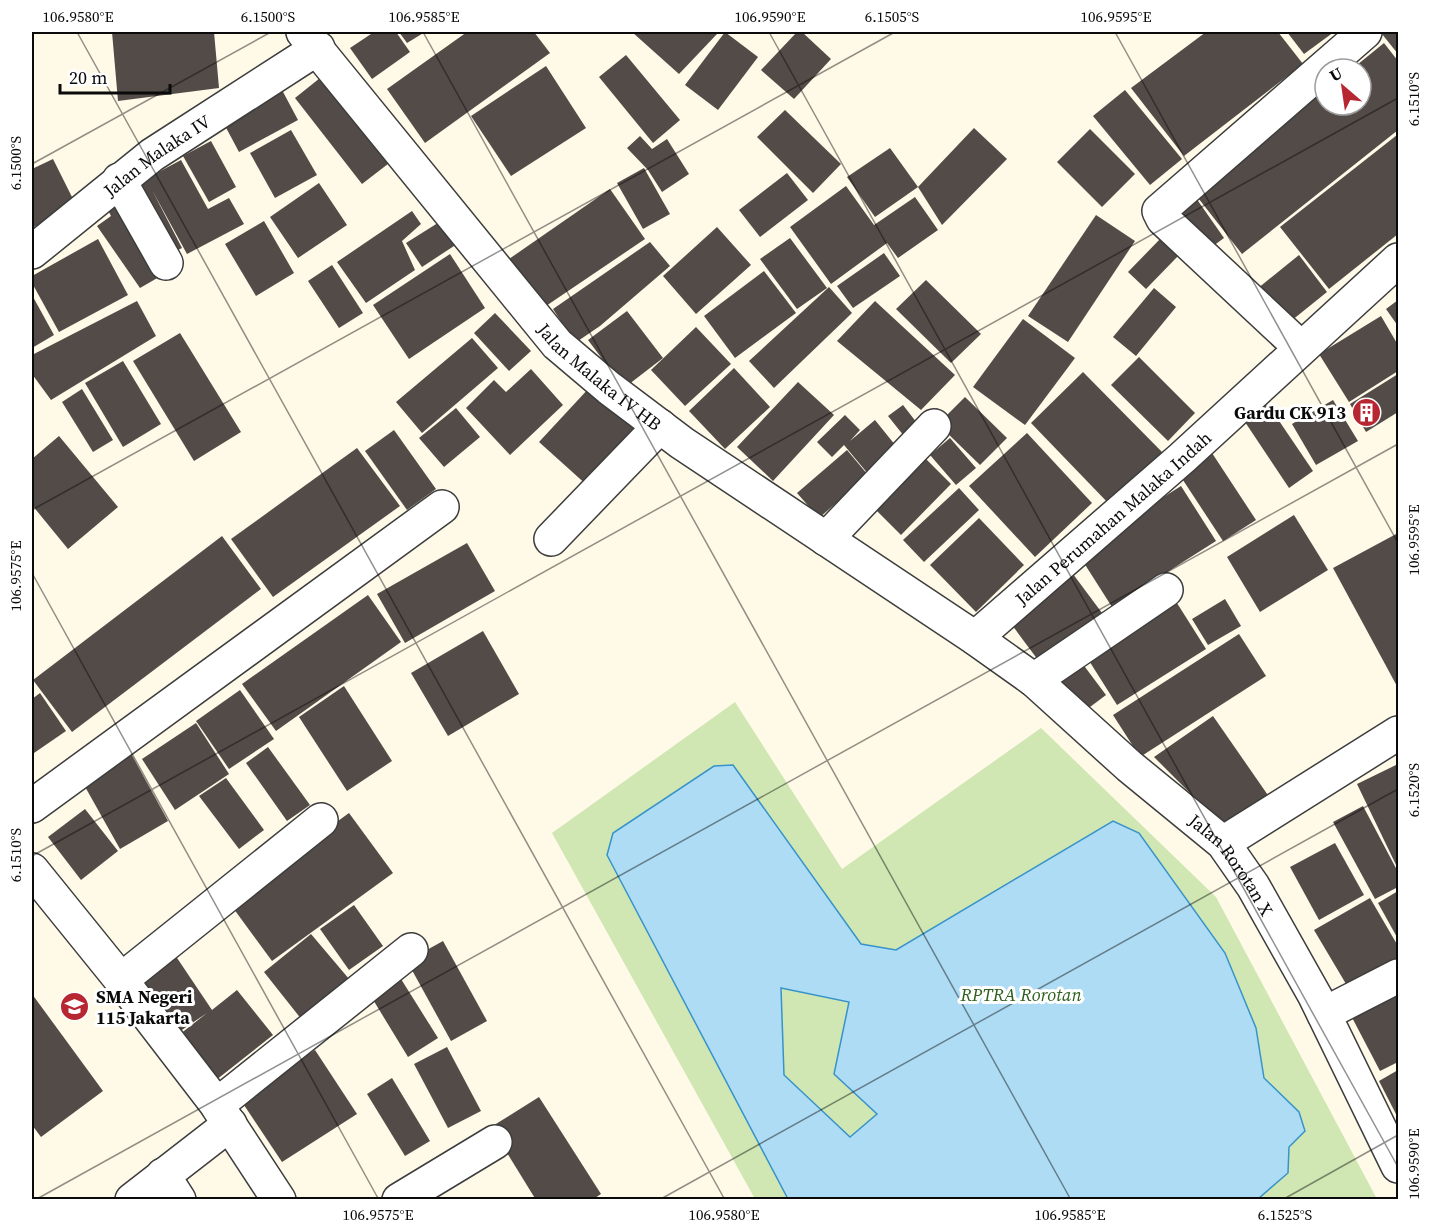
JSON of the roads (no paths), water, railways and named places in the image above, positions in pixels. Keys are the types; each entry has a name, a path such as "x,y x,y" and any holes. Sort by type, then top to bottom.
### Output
{"street":[{"path":"1291,358 1207,261 1163,219 1159,211 1365,32"},
{"name":"Jalan Malaka IV","path":"32,252 119,180 311,40"},
{"name":"Jalan Malaka IV HB","path":"311,40 557,344 609,388 660,426 975,638"},
{"path":"119,180 166,263"},
{"name":"Jalan Perumahan Malaka Indah","path":"975,638 1182,458 1398,260"},
{"path":"551,539 660,426"},
{"path":"826,539 934,426"},
{"path":"32,806 442,507"},
{"path":"1034,680 1166,590"},
{"name":"Jalan Rorotan X","path":"975,638 1034,680 1233,856 1323,1014 1398,1161"},
{"path":"1233,856 1398,733"},
{"path":"121,980 321,820"},
{"path":"32,870 121,980 223,1115 279,1200"},
{"path":"132,1200 171,1187 223,1115 411,950"},
{"path":"1323,1014 1398,976"},
{"path":"399,1200 495,1142"}],"water":[{"name":"RPTRA Rorotan","path":"733,765 861,944 896,950 1113,821 1139,833 1225,953 1256,1028 1264,1078 1299,1112 1305,1131 1289,1147 1288,1173 1258,1199 788,1199 607,855 613,833 714,766","holes":["781,988 849,1002 834,1074 877,1114 850,1137 784,1075"]}],"place":[{"name":"Gardu CK 913","path":"1367,412"},
{"name":"SMA Negeri 115 Jakarta","path":"75,1006"}]}
